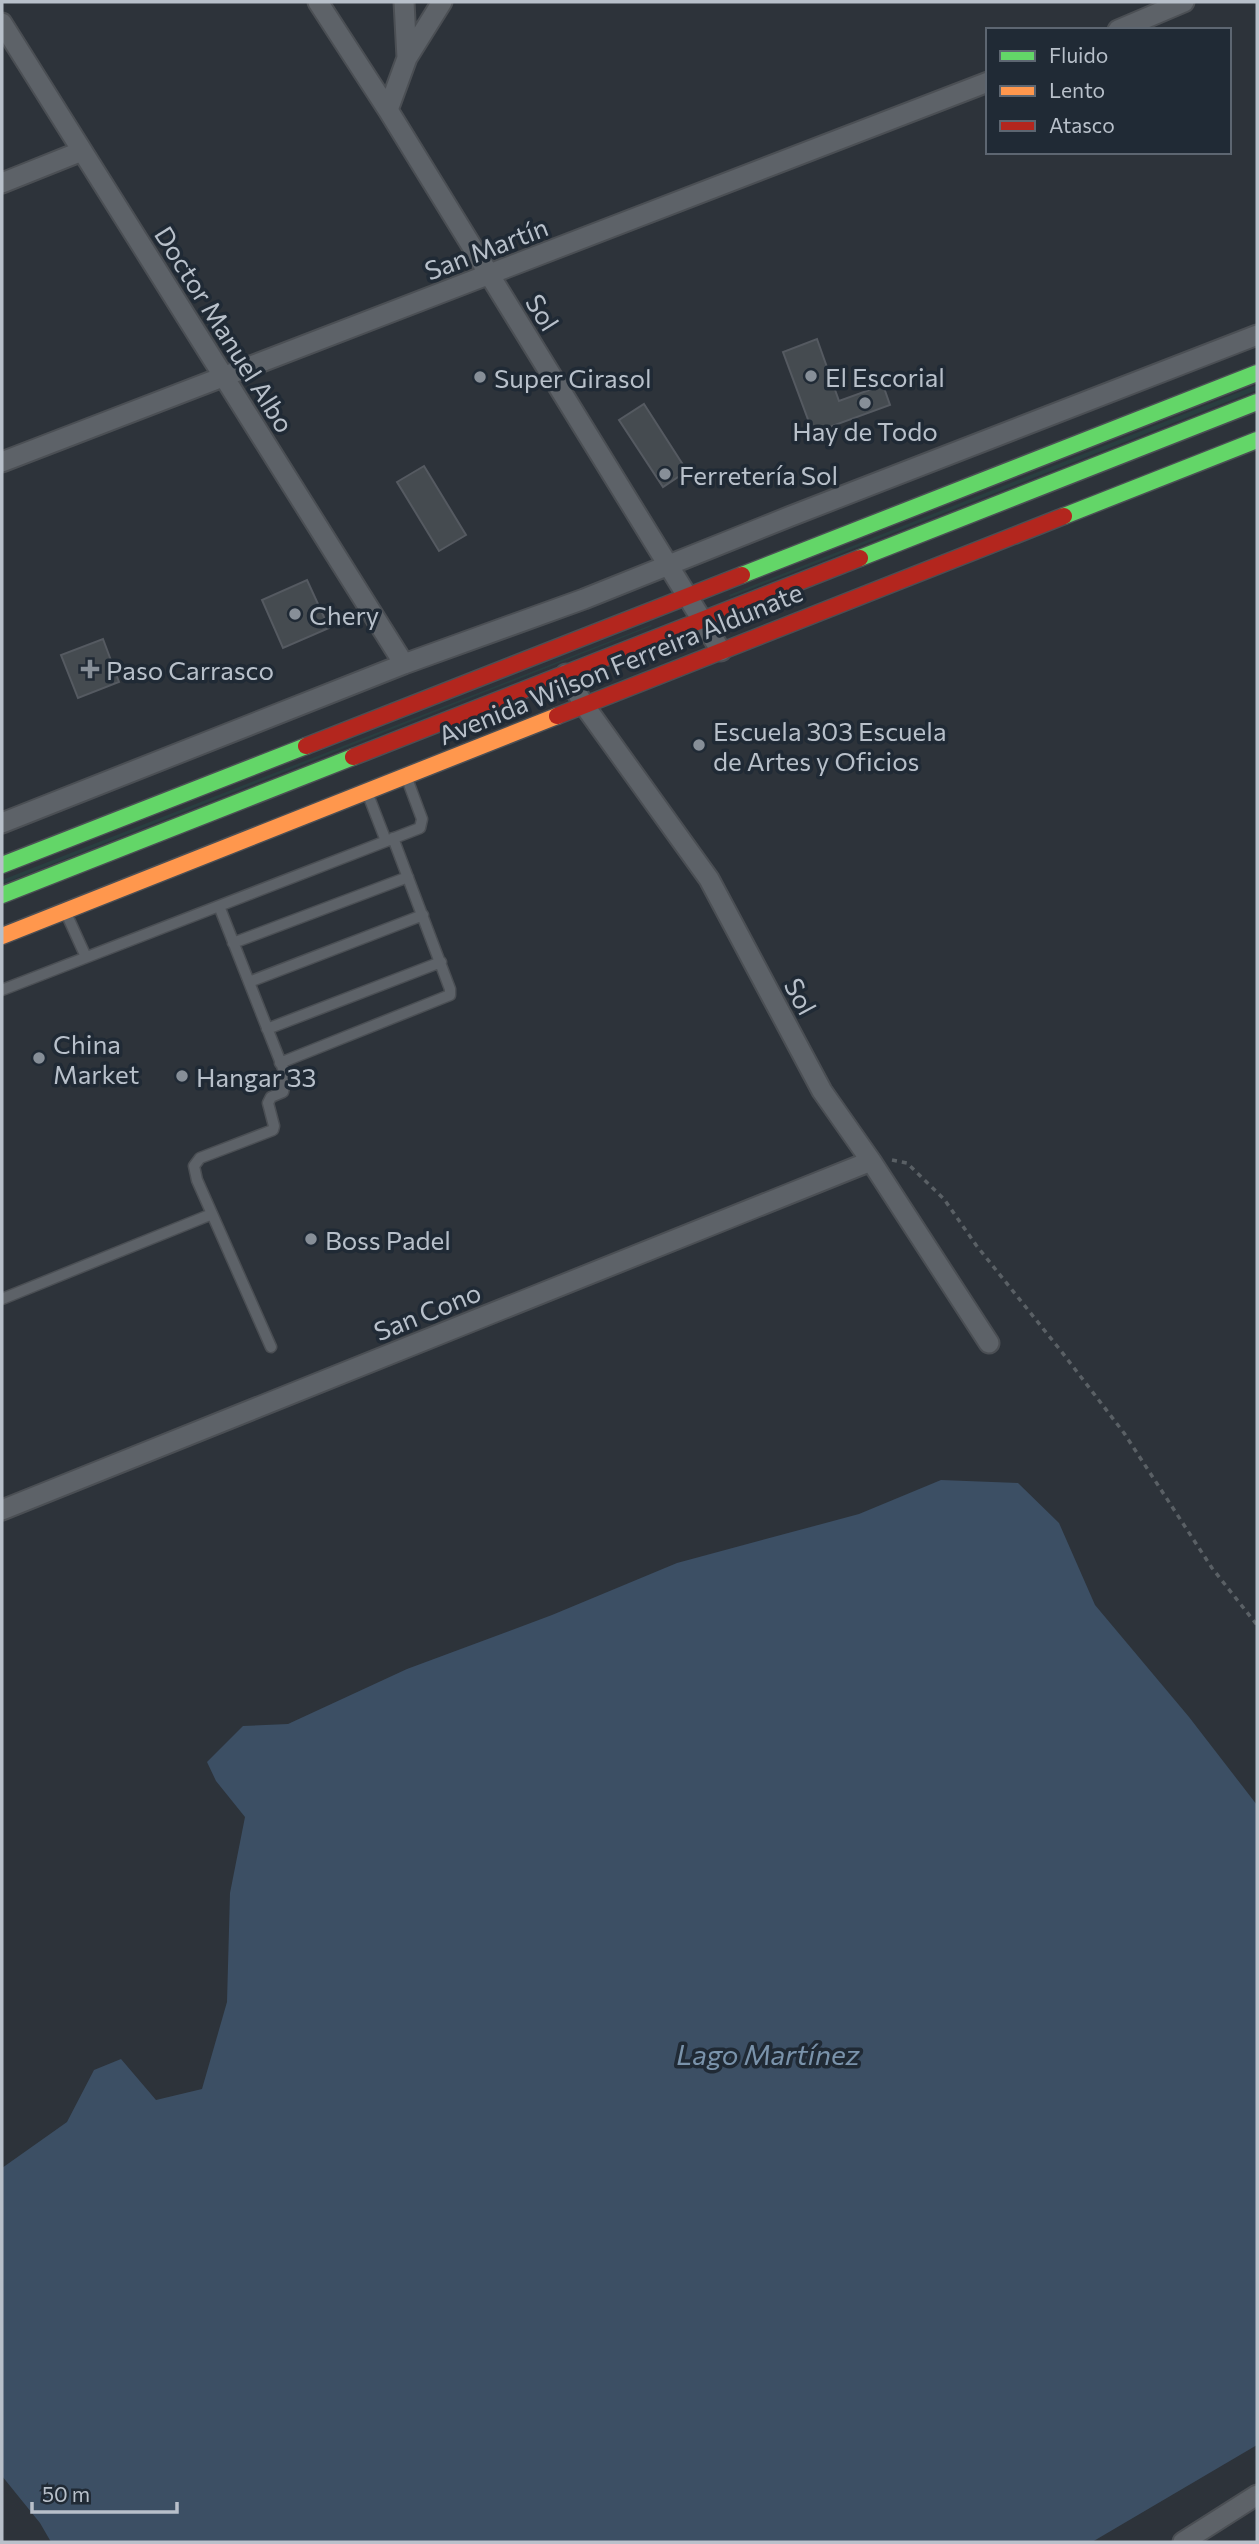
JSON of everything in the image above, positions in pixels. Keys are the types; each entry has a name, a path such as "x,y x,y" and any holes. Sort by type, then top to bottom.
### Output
{"main road":[{"name":"Avenida Wilson Ferreira Aldunate","path":"2,865 1257,373"},
{"name":"Avenida Wilson Ferreira Aldunate","path":"2,895 1257,402"},
{"name":"Avenida Wilson Ferreira Aldunate","path":"2,936 1257,440"}],"street":[{"name":"Sol","path":"318,2 388,110 721,652"},
{"path":"404,2 407,58"},
{"path":"388,110 407,58 442,2"},
{"path":"1123,28 1184,2"},
{"name":"Doctor Manuel Albo","path":"2,23 404,664"},
{"name":"San Martín","path":"2,462 986,83"},
{"path":"2,183 82,151"},
{"path":"2,823 404,664 584,599 1257,335"},
{"name":"Sol","path":"566,674 584,705 709,879 822,1091 871,1161 989,1343"},
{"name":"San Cono","path":"2,1510 871,1161"},
{"path":"1183,2542 1257,2495"}],"lane":[{"path":"2,990 420,828 422,823 406,776"},
{"path":"280,1063 450,995 441,962 408,877 367,791"},
{"path":"233,943 408,877"},
{"path":"219,906 286,1076 283,1093 271,1097 268,1103 273,1129 200,1158 194,1166 197,1180 271,1347"},
{"path":"65,911 86,957"},
{"path":"249,982 422,915"},
{"path":"267,1029 441,962"},
{"path":"2,1299 212,1214"}],"path":[{"path":"871,1161 885,1158 907,1163 944,1199 976,1245 1124,1433 1212,1568 1257,1625"}],"green space":[{"path":"1257,385 1257,390 730,597 729,595"},
{"path":"652,626 2,884 2,880"}],"water":[{"name":"Lago Martínez","path":"941,1480 1018,1483 1059,1523 1095,1605 1189,1717 1257,1805 1257,2445 1092,2542 51,2542 40,2523 2,2476 2,2168 67,2122 94,2070 121,2059 156,2100 202,2089 227,2002 230,1893 245,1817 216,1781 207,1762 243,1726 288,1724 407,1669 552,1615 677,1563 859,1514"}],"building":[{"name":"El Escorial","path":"817,339 839,401 883,385 890,405 813,433 783,352"},
{"path":"644,404 687,471 663,487 619,420"},
{"path":"424,466 466,535 439,551 397,482"},
{"name":"Chery","path":"307,580 329,628 283,648 262,600"},
{"name":"Paso Carrasco","path":"103,639 119,682 78,698 61,655"}],"traffic: fast":[{"path":"742,575 1257,373"},
{"path":"860,558 1257,402"},
{"path":"1064,516 1257,440"},
{"path":"2,865 306,746"},
{"path":"2,895 353,757"}],"traffic: slow":[{"path":"2,936 557,716"}],"traffic: jam":[{"path":"557,716 1064,516"},
{"path":"353,757 860,558"},
{"path":"306,746 742,575"}],"place":[{"name":"El Escorial","path":"811,376"},
{"name":"Super Girasol","path":"480,377"},
{"name":"Hay de Todo","path":"865,403"},
{"name":"Ferretería Sol","path":"665,474"},
{"name":"Chery","path":"295,614"},
{"name":"Paso Carrasco","path":"90,669"},
{"name":"Escuela 303 Escuela de Artes y Oficios","path":"699,745"},
{"name":"China Market","path":"39,1058"},
{"name":"Hangar 33","path":"182,1076"},
{"name":"Boss Padel","path":"311,1239"}]}
